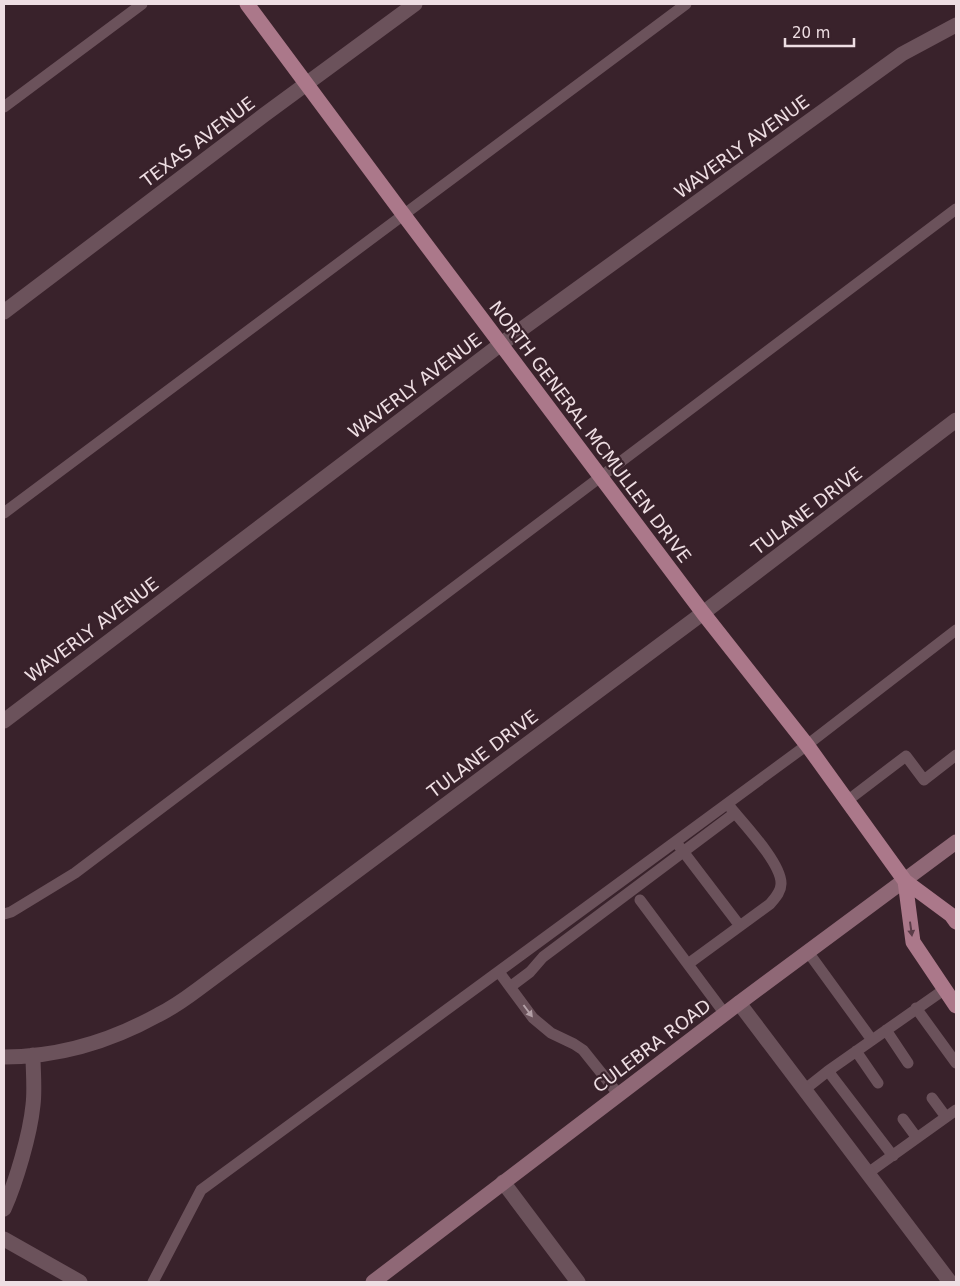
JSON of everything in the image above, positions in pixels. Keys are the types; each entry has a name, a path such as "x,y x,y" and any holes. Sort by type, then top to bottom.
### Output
{"main road":[{"name":"NORTH GENERAL MCMULLEN DRIVE","path":"247,4 703,613 807,745 905,881 951,914 956,922"},
{"name":"CULEBRA ROAD","path":"373,1282 739,1003 956,842"},
{"name":"NORTH GENERAL MCMULLEN DRIVE","path":"905,881 913,942 956,1006"}],"street":[{"name":"TEXAS AVENUE","path":"4,312 415,4"},
{"name":"WAVERLY AVENUE","path":"4,721 501,344 902,54 956,24"},
{"name":"TULANE DRIVE","path":"4,1057 72,1050 121,1033 159,1015 197,990 703,613 956,420"},
{"path":"739,1003 950,1282"},
{"path":"4,1209 10,1195 24,1145 33,1105 34,1055"},
{"path":"503,1182 578,1282"},
{"path":"4,1239 80,1282"}],"lane":[{"path":"4,107 142,4"},
{"path":"4,513 686,4"},
{"path":"4,914 11,912 75,873 956,209"},
{"path":"153,1282 201,1190 807,745 956,630"},
{"path":"848,801 906,756 924,780 956,755"},
{"path":"688,964 770,904 777,896 781,886 780,874 774,864 727,803"},
{"path":"510,987 530,972 542,957 735,813"},
{"path":"676,841 740,926"},
{"path":"640,900 725,1014"},
{"path":"808,952 872,1040"},
{"path":"498,972 534,1018 551,1033 583,1050 619,1095"},
{"path":"804,1090 828,1070 945,989"},
{"path":"916,1008 956,1063"},
{"path":"886,1030 908,1062"},
{"path":"856,1051 878,1083"},
{"path":"828,1070 893,1156"},
{"path":"932,1098 946,1117"},
{"path":"868,1173 956,1110"},
{"path":"903,1118 917,1138"}]}
